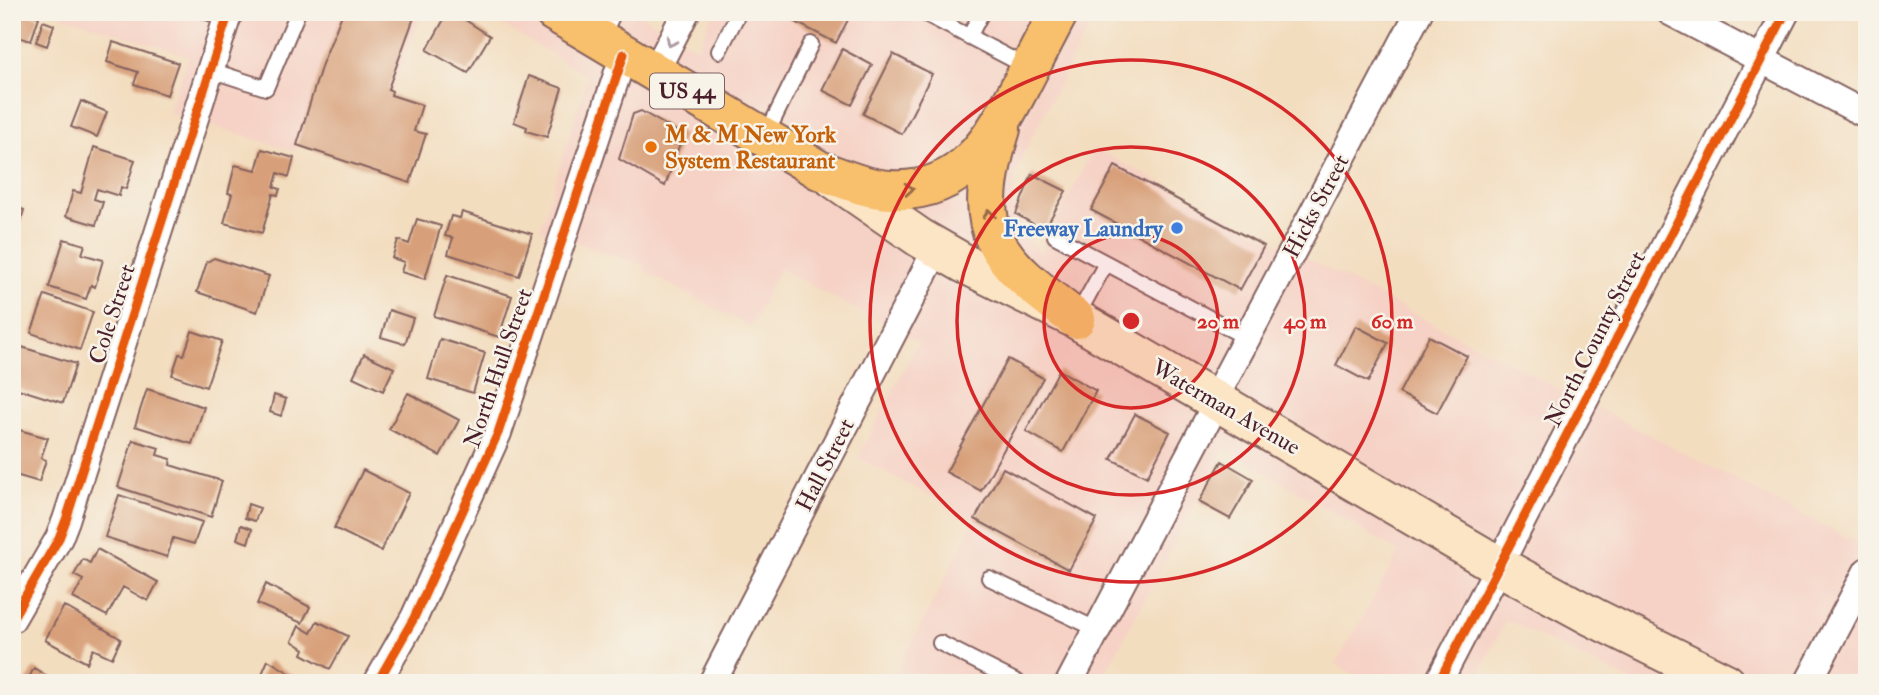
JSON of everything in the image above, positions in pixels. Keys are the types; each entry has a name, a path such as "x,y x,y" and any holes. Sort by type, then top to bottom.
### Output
{"highway":[{"name":"Waterman Avenue","path":"554,12 623,44 819,170"},
{"name":"US 44","path":"819,170 877,189 927,187 950,176 969,162 994,135 1059,12"},
{"path":"1004,116 991,166 987,195 994,240 1018,274 1076,319"}],"main road":[{"name":"Waterman Avenue","path":"819,170 965,264 1076,319 1499,566 1593,617 1726,683"}],"street":[{"name":"North Hull Street","path":"377,683 414,618 498,433 623,44 686,12"},
{"name":"Hicks Street","path":"1069,683 1419,12"},
{"path":"1671,12 1867,115"},
{"name":"North County Street","path":"1438,683 1786,12"},
{"name":"Cole Street","path":"12,619 60,538 210,70 221,14"},
{"name":"Hall Street","path":"712,683 937,248"},
{"path":"1808,683 1863,588"}],"lane":[{"path":"210,70 267,88 298,12"},
{"path":"719,51 738,12"},
{"path":"922,12 1030,68"},
{"path":"969,37 982,12"},
{"path":"765,137 811,44"},
{"path":"1055,236 1247,338"},
{"path":"1076,319 1106,263"},
{"path":"989,578 1096,629"},
{"path":"940,643 1019,683"}],"shaded area":[{"path":"51,12 423,12 392,91 367,168 297,145 295,151 168,113 188,56"},
{"path":"472,12 635,12 697,48 714,12 1097,12 1023,154 1015,177 1013,206 1017,219 1023,235 1040,253 1094,148 1867,548 1867,683 1634,683 1506,620 1474,683 1368,683 1336,664 1399,552 1225,448 1100,683 891,683 975,520 858,458 918,342 779,269 751,327 644,271 645,266 540,230 588,76 506,27"}],"building":[{"path":"12,12 26,12 39,17 31,41 12,35"},
{"path":"343,12 416,12 388,89 392,91 391,95 422,105 414,131 426,134 410,183 297,145 322,64"},
{"path":"448,12 453,12 490,36 468,73 427,50"},
{"path":"786,12 852,12 836,43 784,16"},
{"path":"43,21 54,25 47,46 36,42"},
{"path":"113,42 178,63 167,95 134,84 138,72 107,62"},
{"path":"842,49 872,65 852,105 822,90"},
{"path":"893,54 932,74 902,134 863,114"},
{"path":"529,76 562,88 547,137 526,131 527,127 514,122"},
{"path":"81,101 107,112 97,137 71,127"},
{"name":"M & M New York System Restaurant","path":"641,111 683,135 665,186 619,159 633,114"},
{"path":"94,147 135,160 126,189 121,187 119,196 97,189 94,199 103,202 96,225 66,216 73,191 81,193"},
{"path":"262,149 294,158 289,177 278,173 274,187 280,189 278,195 273,194 262,233 224,223 232,194 228,193 235,165 256,170"},
{"name":"Freeway Laundry","path":"1115,166 1264,246 1240,290 1091,210"},
{"path":"1032,174 1066,191 1044,230 1016,214"},
{"path":"12,206 24,210 13,247 12,247"},
{"path":"462,212 532,234 519,276 448,254 453,238 445,236 451,216 460,218"},
{"path":"417,219 441,226 425,279 401,272 404,262 392,258 398,240 409,244"},
{"path":"64,239 85,245 82,254 103,260 95,287 91,285 86,299 49,287"},
{"path":"214,258 269,276 257,312 197,292 207,262"},
{"path":"447,275 512,296 499,337 434,316"},
{"path":"45,295 93,312 80,350 31,333"},
{"path":"389,310 413,318 405,344 381,337"},
{"path":"1356,326 1388,343 1368,382 1336,365"},
{"path":"192,331 222,341 206,387 172,375 179,354 184,355"},
{"path":"1429,336 1467,356 1437,413 1399,393"},
{"path":"440,339 485,353 473,393 428,379"},
{"path":"12,344 76,364 63,403 12,387"},
{"path":"364,354 394,368 383,391 353,377"},
{"path":"1008,359 1043,378 981,491 946,472"},
{"path":"1059,370 1096,391 1063,452 1026,431"},
{"path":"147,389 204,407 192,444 135,426"},
{"path":"408,393 459,420 440,456 389,429"},
{"path":"274,395 286,399 281,416 270,412"},
{"path":"1135,414 1170,432 1147,477 1111,459"},
{"path":"12,428 48,438 41,458 46,460 39,482 12,474"},
{"path":"133,440 159,448 157,455 171,459 170,465 222,481 211,517 118,487"},
{"path":"1222,461 1253,479 1230,519 1199,502"},
{"path":"1003,468 1097,519 1069,570 975,519"},
{"path":"363,470 409,493 381,551 334,528"},
{"path":"119,495 202,522 194,544 173,538 167,557 105,537"},
{"path":"248,504 260,508 255,521 245,518"},
{"path":"241,525 252,529 248,543 237,539"},
{"path":"97,549 158,582 148,601 123,587 107,616 73,598 83,580 74,575 83,559 90,563"},
{"path":"266,584 310,607 302,623 257,604"},
{"path":"64,606 121,639 112,658 93,649 87,663 45,640"},
{"path":"317,621 348,636 330,669 302,654 304,649 292,641 299,626 311,633"},
{"path":"268,660 306,683 258,683"},
{"path":"34,668 59,683 26,683"}],"cycle path":[{"path":"12,619 59,538 66,520 229,12"},
{"path":"1438,683 1786,12"},
{"path":"377,683 414,618 498,433 624,54"}],"place":[{"name":"M & M New York System Restaurant","path":"651,147"},
{"name":"Freeway Laundry","path":"1177,228"}]}
